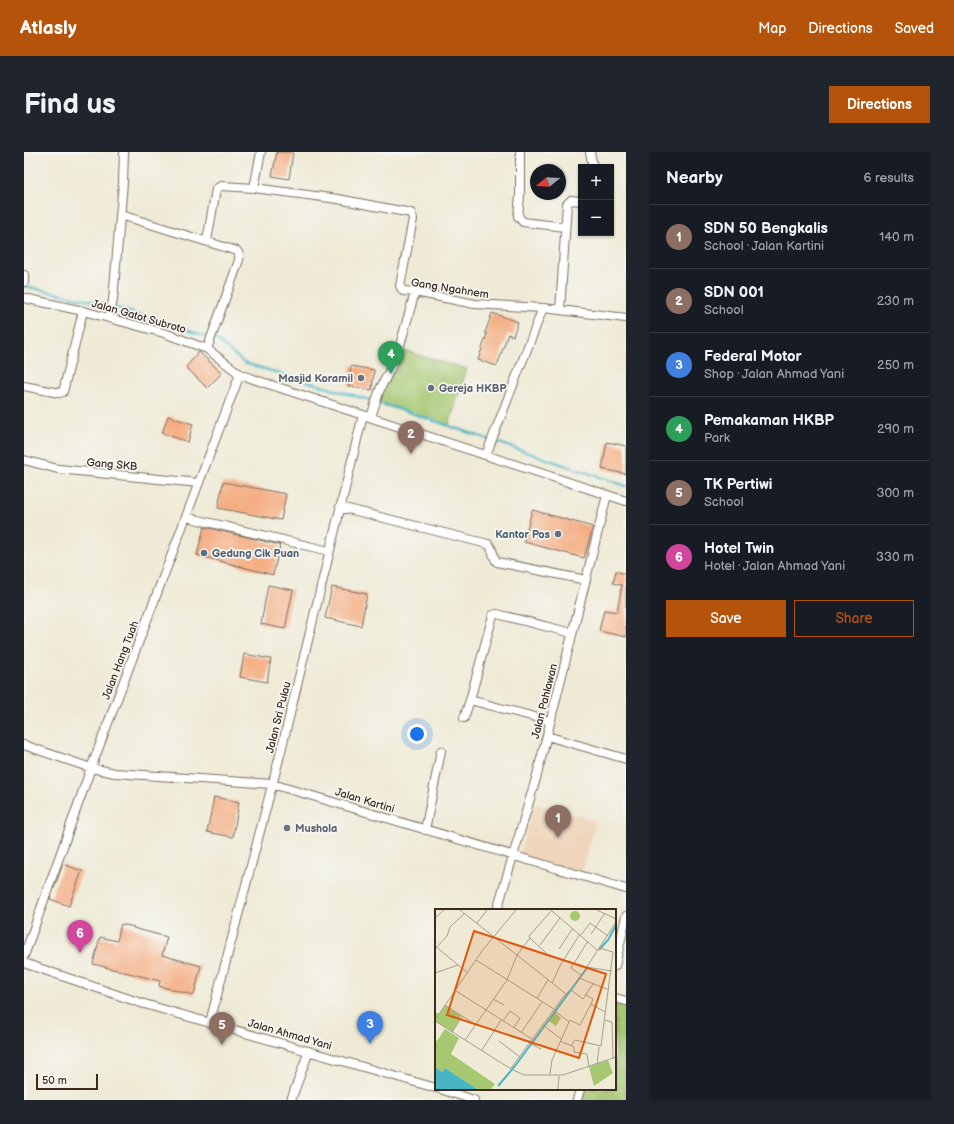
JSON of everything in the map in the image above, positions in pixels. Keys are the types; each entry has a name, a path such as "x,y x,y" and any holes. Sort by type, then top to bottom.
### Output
{"street":[{"path":"109,317 113,300 124,152"},
{"path":"207,241 217,187 254,188 261,152"},
{"path":"520,152 519,219 523,222 565,227"},
{"path":"590,152 592,164"},
{"name":"Gang Ngahnem","path":"254,188 338,199 411,213 413,219 400,286 403,291 475,304 543,308 626,318"},
{"path":"560,310 568,202 571,200 578,201"},
{"path":"120,214 237,251 240,258 209,343"},
{"path":"24,275 24,282"},
{"name":"Jalan Sri Pulau","path":"210,1022 279,759 340,507 369,414 397,356 415,292"},
{"name":"Jalan Gatot Subroto","path":"24,298 109,317 164,333 209,343 240,374 303,396 369,414 487,452 606,496 626,501"},
{"path":"487,452 543,308"},
{"path":"24,386 59,393 63,392 83,311"},
{"name":"Jalan Hang Tuah","path":"24,956 91,768 240,374"},
{"name":"Gang SKB","path":"24,460 58,469 199,483"},
{"name":"Jalan Pahlawan","path":"497,909 547,736 606,496"},
{"path":"340,507 488,544 491,547 494,559 498,562 586,580"},
{"path":"186,517 329,551"},
{"path":"464,718 493,615 497,614 572,633"},
{"path":"470,700 550,721"},
{"path":"547,736 626,759"},
{"name":"Jalan Kartini","path":"24,745 91,768 115,773 272,784 626,889"},
{"path":"425,830 441,751"},
{"path":"616,961 626,916"},
{"name":"Jalan Ahmad Yani","path":"24,963 141,1003 435,1088"},
{"path":"616,998 626,1002"},
{"path":"291,1100 309,1051"},
{"path":"577,1100 580,1090"},
{"path":"452,1091 474,1100"}],"shaded area":[{"path":"534,803 596,821 582,873 520,855"}],"green space":[{"path":"405,351 467,369 449,425 379,404 382,388 397,370"},
{"path":"616,1002 626,1004 626,1100 579,1100 582,1090 616,1090"}],"building":[{"path":"277,152 293,152 289,179 272,176"},
{"path":"492,313 518,322 513,336 508,334 497,366 478,360 487,334 485,333"},
{"path":"199,352 222,373 207,388 186,367"},
{"name":"Masjid Koramil","path":"351,366 374,370 372,390 348,386"},
{"path":"168,416 193,424 188,442 162,433"},
{"path":"607,442 626,446 626,474 602,469"},
{"path":"223,482 286,494 281,520 218,508"},
{"name":"Kantor Pos","path":"532,510 593,527 584,558 524,542"},
{"path":"204,527 280,545 273,575 197,555"},
{"path":"616,571 626,574 626,637 599,631 604,610 617,612 622,585 613,583"},
{"path":"268,585 293,590 285,629 261,624"},
{"path":"332,587 367,594 361,626 325,618"},
{"path":"244,654 271,659 267,682 240,677"},
{"path":"214,797 239,802 233,837 207,832"},
{"path":"63,864 82,871 69,906 50,899"},
{"path":"121,924 167,937 162,955 201,966 194,995 159,986 160,981 93,964 100,937 117,941"}],"waterway":[{"path":"24,286 105,304 217,340 244,363 393,407 626,486"}],"place":[{"name":"Pemakaman HKBP","path":"391,374"},
{"name":"Masjid Koramil","path":"361,378"},
{"name":"Gereja HKBP","path":"431,388"},
{"name":"SDN 001","path":"411,454"},
{"name":"Kantor Pos","path":"558,534"},
{"name":"Gedung Cik Puan","path":"204,553"},
{"name":"Mushola","path":"287,828"},
{"name":"SDN 50 Bengkalis","path":"558,838"},
{"name":"Hotel Twin","path":"80,953"},
{"name":"Federal Motor","path":"370,1044"},
{"name":"TK Pertiwi","path":"222,1045"}]}
